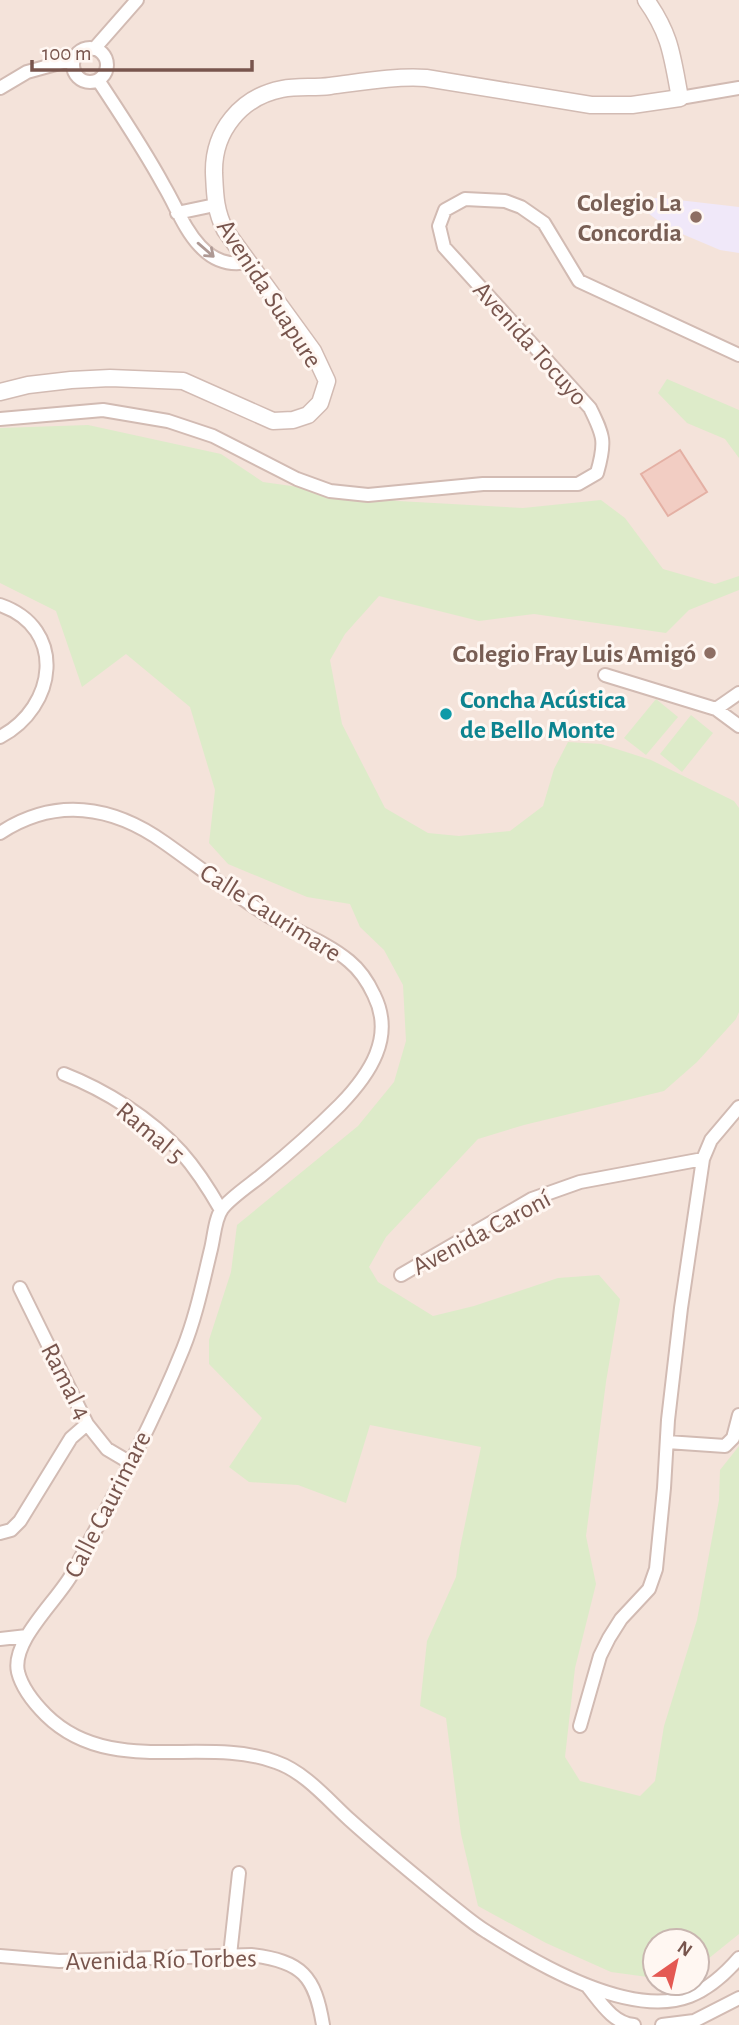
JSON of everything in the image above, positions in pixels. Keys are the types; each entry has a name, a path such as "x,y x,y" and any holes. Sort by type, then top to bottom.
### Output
{"street":[{"path":"94,49 137,0"},
{"path":"646,0 663,25 671,50 680,98"},
{"path":"0,88 27,72 74,59 82,50 94,49 104,55 106,72 98,80 86,82 74,71 74,59"},
{"name":"Avenida Suapure","path":"0,392 28,386 97,379 183,381 273,421 293,420 308,415 320,403 327,382 313,351 225,230 215,205 214,158 218,140 239,109 259,96 283,89 315,88 402,76 592,105 632,105 739,88"},
{"path":"98,80 137,140 177,213 199,246 229,265 248,262"},
{"name":"Avenida Tocuyo","path":"0,419 103,410 168,421 213,436 297,479 330,491 368,495 483,484 578,484 597,473 604,449 601,430 590,408 444,247 439,226 445,210 465,199 505,201 521,207 544,223 579,281 739,355"},
{"path":"177,213 215,205"},
{"path":"0,605 15,610 34,627 44,643 48,666 44,690 31,709 9,732 0,737"},
{"path":"605,675 716,709 739,726"},
{"path":"716,709 739,693"},
{"name":"Calle Caurimare","path":"0,833 36,815 63,809 83,809 108,814 157,837 233,894 279,923 329,947 351,963 368,982 378,1004 383,1029 378,1052 368,1072 330,1114 221,1210 185,1346 69,1580 19,1651 16,1667 23,1685 51,1721 77,1738 106,1747 136,1752 226,1753 279,1762 301,1776 394,1860 481,1929 537,1963 588,1987 657,2002 688,1997 714,1983 739,1958"},
{"name":"Ramal 5","path":"64,1074 111,1098 156,1130 179,1150 200,1176 221,1210"},
{"path":"580,1726 600,1657 609,1638 621,1619 649,1589 656,1569 681,1308 703,1159 711,1140 739,1107"},
{"name":"Avenida Caroní","path":"401,1275 533,1199 580,1182 703,1159"},
{"name":"Ramal 4","path":"20,1288 87,1424 107,1449 129,1462"},
{"path":"667,1442 725,1446 733,1438 739,1415"},
{"path":"0,1533 11,1530 20,1521 71,1438 87,1424"},
{"path":"0,1639 27,1636"},
{"path":"230,1955 239,1873"},
{"name":"Avenida Río Torbes","path":"0,1956 59,1961 230,1955 276,1958 311,1980 323,2025"},
{"path":"588,1987 609,2013 627,2024 634,2025"},
{"path":"662,2025 694,2021 739,1998"}],"shaded area":[{"path":"0,0 739,0 739,2025 0,2025"},
{"name":"Colegio La Concordia","path":"661,198 739,207 739,253 720,250 668,228 629,199"}],"green space":[{"path":"667,379 739,410 739,458 725,439 687,423 658,393"},
{"path":"88,425 221,454 263,482 398,501 523,508 601,500 625,518 663,569 715,584 739,576 739,590 689,610 666,633 534,614 479,621 379,596 345,634 330,660 342,724 385,808 428,833 459,836 510,831 543,806 554,769 568,742 601,744 651,760 734,801 739,808 739,1012 736,1019 697,1062 664,1091 478,1139 386,1237 369,1267 378,1282 433,1316 474,1306 558,1278 599,1275 620,1299 586,1536 596,1584 575,1668 565,1757 580,1781 640,1796 655,1781 664,1726 697,1620 719,1500 720,1470 739,1446 739,1934 711,1957 711,1927 641,1927 641,1976 611,1972 546,1943 478,1906 461,1834 446,1718 420,1706 427,1641 456,1577 481,1447 370,1425 346,1503 298,1485 249,1482 229,1467 262,1418 209,1364 209,1340 231,1272 237,1225 358,1126 394,1082 406,1041 403,985 384,950 360,927 350,904 307,897 228,864 209,843 215,790 190,707 126,654 82,687 56,611 0,583 0,428"},
{"path":"656,699 678,717 646,755 624,738"},
{"path":"691,715 713,733 682,772 660,754"}],"building":[{"path":"680,450 707,492 668,516 641,474"}],"place":[{"name":"Colegio La Concordia","path":"696,217"},
{"name":"Colegio Fray Luis Amigó","path":"710,653"},
{"name":"Concha Acústica de Bello Monte","path":"446,714"}]}
